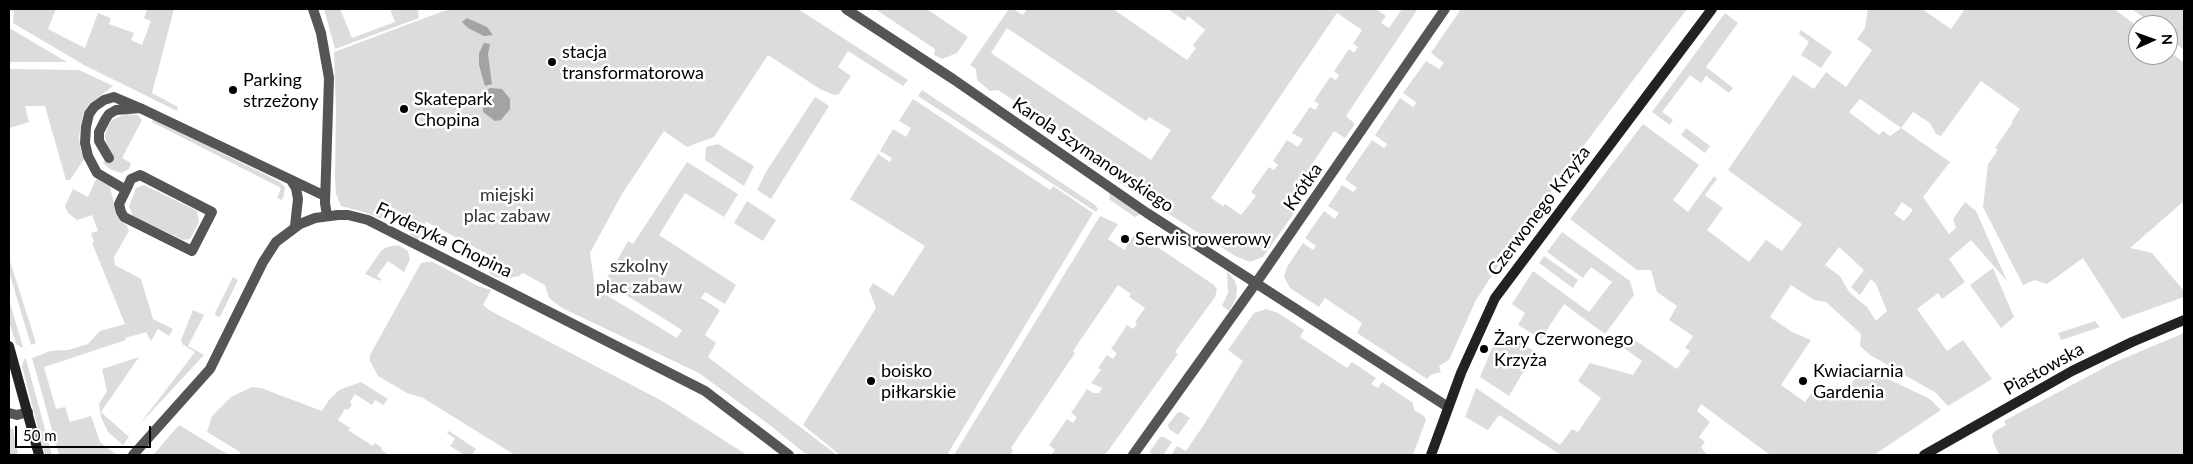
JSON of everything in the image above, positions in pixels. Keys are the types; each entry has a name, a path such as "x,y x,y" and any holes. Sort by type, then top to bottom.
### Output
{"street":[{"path":"313,9 321,33 329,78 325,196 327,216"},
{"name":"Karola Szymanowskiego","path":"846,9 954,79 1147,212 1448,408"},
{"name":"Krótka","path":"1133,455 1256,283 1445,9"},
{"name":"Czerwonego Krzyża","path":"1431,455 1464,366 1495,298 1712,9"},
{"path":"126,190 94,169 85,143 87,120 91,110 98,103 114,96 325,196"},
{"path":"109,158 100,141 100,132 104,120 116,110 140,108"},
{"path":"140,176 212,212 202,243 192,251 124,217 120,212 119,204 126,190 131,179 140,176"},
{"path":"291,180 296,188 298,199 295,226"},
{"name":"Fryderyka Chopina","path":"133,455 210,369 263,262 280,237 295,226 308,220 327,216 348,215 368,220 705,391 789,455"},
{"name":"Piastowska","path":"1924,455 2072,371 2132,342 2184,320"},
{"path":"9,346 39,455"},
{"path":"9,413 17,415 28,412"}],"green space":[{"path":"9,9 56,9 48,29 85,48 98,13 111,18 109,24 134,33 131,40 142,45 151,21 144,18 147,9 174,9 152,93 178,107 177,111 84,65 13,23 14,12"},
{"path":"324,9 340,9 352,38 395,22 390,9 418,9 419,18 335,49"},
{"path":"449,9 798,9 908,80 903,86 848,51 838,67 851,76 839,94 834,95 820,89 768,55 714,137 687,147 664,131 622,194 590,253 595,288 677,338 682,330 605,282 628,241 633,244 687,162 738,194 724,217 685,193 659,235 736,285 725,304 705,292 701,298 720,310 705,335 716,343 708,357 837,455 807,455 699,373 562,308 549,298 545,285 523,273 509,278 495,277 489,273 497,259 400,208 426,222 418,240 410,234 416,221 388,205 381,219 341,206 336,194 335,179 336,108 334,52"},
{"path":"875,9 927,9 968,37 957,53 942,59 934,55 935,49"},
{"path":"1009,9 1013,9 1023,15 1027,9 1113,9 1187,60 1196,48 1193,45 1205,30 1188,16 1185,21 1168,9 1376,9 1386,16 1381,23 1389,28 1402,9 1417,10 1346,116 1355,124 1345,138 1334,131 1284,206 1294,213 1263,257 1250,262 1235,256 1115,180 1114,166 998,90 990,91 977,80 976,69 970,65","holes":["1337,13 1362,30 1353,44 1358,47 1354,53 1349,49 1334,71 1339,75 1336,80 1330,77 1314,101 1319,104 1315,110 1310,107 1292,133 1303,139 1298,147 1287,140 1273,161 1278,165 1274,170 1269,167 1251,192 1256,196 1241,215 1225,204 1223,206 1211,198","1007,28 1146,121 1149,117 1171,130 1151,160 991,53"]},
{"path":"1461,9 1687,9 1584,145 1500,263 1476,300 1449,360 1439,366 1441,372 1431,375 1427,379 1357,333 1362,323 1325,298 1319,307 1290,288 1284,277 1287,267 1303,243 1313,250 1316,246 1305,238 1324,211 1335,219 1339,213 1328,206 1342,185 1353,192 1357,188 1345,179 1372,140 1384,148 1386,146 1387,144 1375,135 1400,98 1413,107 1415,105 1416,102 1403,93 1426,61 1439,69 1444,63 1431,53"},
{"path":"1868,9 1922,9 1951,29 1965,9 2114,9 2128,20 2128,65 2178,65 2178,58 2184,63 2184,201 2130,248 2152,253 2184,291 2184,297 2122,319 2083,258 2047,284 2035,280 2023,285 1983,207 1988,164 1998,150 1995,148 2020,109 1981,81 1941,136 1936,134 1930,123 1913,112 1901,128 1950,162 1923,197 1949,234 1956,228 1953,219 1965,202 1976,211 2007,281 1971,240 1949,259 1965,282 1942,299 1938,293 1917,309 1947,351 1963,340 1992,379 1948,406 1936,393 1870,355 1860,346 1861,334 1826,302 1814,300 1791,285 1770,317 1792,332 1811,340 1781,385 1805,402 1819,382 1831,391 1843,392 1850,386 1863,367 1930,399 1941,410 1874,455 1770,455 1701,404 1697,411 1710,422 1699,437 1705,442 1701,447 1707,455 1561,455 1499,415 1488,430 1465,417 1476,388 1560,445 1572,429 1578,432 1601,398 1578,381 1590,363 1633,375 1642,361 1624,348 1632,338 1677,369 1690,351 1685,348 1693,336 1669,320 1677,306 1657,292 1651,270 1637,270 1570,219 1643,124 1699,165 1673,200 1688,212 1714,176 1717,179 1705,195 1723,208 1707,230 1749,262 1766,240 1782,251 1802,224 1728,170 1793,75 1814,89 1826,72 1846,87 1872,50 1857,39 1865,28","holes":["1860,99 1901,128 1890,136 1883,131 1879,135 1849,112","1902,202 1913,210 1904,221 1894,214","1839,247 1864,270 1851,287 1860,295 1871,279 1876,284 1887,311 1876,321 1867,307 1849,292 1840,276 1825,265"]},
{"path":"2132,9 2184,9 2184,50 2178,45 2178,15 2140,15"},
{"path":"1725,13 1738,23 1706,67 1733,88 1729,93 1706,76 1701,83 1690,75 1662,112 1673,120 1670,125 1652,112"},
{"path":"9,28 11,29 67,62 9,62"},
{"path":"1801,30 1832,52 1821,68 1801,55 1809,42 1799,34"},
{"path":"9,69 79,70 113,86 88,105 83,114 79,136 84,159 70,180 66,180 45,106 25,106 29,122 9,128"},
{"path":"922,90 1095,205 1098,209 1096,212 918,96"},
{"path":"815,97 829,106 771,199 757,190 766,172"},
{"path":"913,99 1050,190 1053,186 1093,213 947,455 840,455 803,425 876,308 869,290 873,283 893,296 925,246 850,199 878,154 890,162 892,158 880,151 893,129 906,137 911,128 899,121"},
{"path":"126,114 138,115 142,120 122,158 131,163 129,169 121,173 110,169 103,163 113,154 107,145 105,136 108,125 112,120"},
{"path":"153,119 280,182 285,187 282,200 277,198 281,188 152,122"},
{"path":"1686,128 1710,146 1705,153 1681,135"},
{"path":"718,144 754,166 744,186 705,160 706,147"},
{"path":"97,179 110,187 117,216 127,226 129,231 114,257 115,265 141,279 153,319 173,329 169,336 158,329 151,341 146,332 44,367 56,409 65,407 70,422 91,416 100,442 117,455 59,455 32,358 50,351 68,350 88,344 100,331 125,324 92,243 94,242 91,233 98,231 92,215 77,220 68,213 65,206 73,189 88,197"},
{"path":"144,185 197,211 199,222 190,239 183,240 133,216 129,206 136,188"},
{"path":"1109,192 1141,214 1135,217 1110,200"},
{"path":"747,201 776,220 763,241 734,223"},
{"path":"1100,216 1118,224 1108,239 1124,250 1134,235 1140,241 1144,238 1214,285 1217,290 1215,297 1175,352 1178,354 1105,455 1051,455 1055,450 1049,445 1067,419 1073,423 1077,417 1071,413 1087,389 1093,393 1099,393 1102,388 1091,383 1101,370 1098,368 1107,355 1113,359 1117,353 1111,349 1127,325 1133,329 1137,324 1135,322 1145,308 1129,297 1131,294 1118,285 1011,448 1013,451 1010,455 954,455"},
{"path":"1562,232 1630,281 1634,295 1605,334 1564,304 1541,339 1518,325 1525,313 1512,304 1533,271 1589,312 1612,282 1591,267 1583,278 1547,252"},
{"path":"398,245 408,251 410,259 404,272 388,261 377,276 381,279 380,281 365,274 381,251 387,247"},
{"path":"1544,256 1578,280 1573,288 1539,263"},
{"path":"9,258 36,343 31,345 9,272"},
{"path":"433,262 478,286 491,290 483,305 489,310 664,402 747,455 515,455 423,398 407,393 378,376 370,361 370,355 421,263"},
{"path":"1993,268 2014,317 2001,328 1970,285"},
{"path":"1227,271 1235,281 1237,288 1236,298 1229,311 1222,306 1228,293"},
{"path":"233,277 238,280 220,317 216,316 215,313"},
{"path":"9,300 22,348 16,344 9,321"},
{"path":"1266,309 1278,313 1304,330 1300,337 1347,368 1352,362 1376,378 1371,384 1378,388 1382,382 1413,403 1414,410 1424,416 1426,420 1413,455 1171,455 1177,446 1186,451 1205,423 1243,361 1228,350 1254,313"},
{"path":"193,310 204,315 188,346 204,355 139,425 195,352 182,344 181,340"},
{"path":"2095,321 2100,327 2061,340 2058,333"},
{"path":"1500,329 1535,352 1509,396 1480,377"},
{"path":"2184,333 2184,455 1999,455 1992,435 1995,431 2006,425 2004,421 2113,363"},
{"path":"139,357 101,412 129,437 123,445 108,432 101,417 99,404 107,391 102,369"},
{"path":"24,359 26,359 52,455 45,455 22,366"},
{"path":"361,382 388,399 383,405 375,400 372,405 355,394 350,402 352,404 348,410 345,409 338,420 350,428 348,430 373,446 375,443 389,455 240,455 240,452 207,432 212,416 231,397 252,387 261,388 322,411 339,390"},
{"path":"1181,412 1190,418 1178,435 1169,429 1168,425 1177,413"},
{"path":"179,425 222,451 230,455 153,455"},
{"path":"9,427 13,429 18,455 9,455"},
{"path":"449,431 476,449 472,455 464,455 450,446 455,439 447,433"},
{"path":"1160,437 1164,437 1172,442 1163,455 1151,455 1150,451"}],"shaded area":[{"path":"467,18 487,27 493,35 484,36 468,28 462,22"},
{"path":"484,43 490,44 488,54 492,84 485,86 479,65 479,53"},
{"path":"490,88 502,89 510,99 510,109 501,120 495,121 483,112 485,91"}],"place":[{"name":"stacja transformatorowa","path":"552,62"},
{"name":"Parking strzeżony","path":"233,90"},
{"name":"Skatepark Chopina","path":"404,109"},
{"name":"Serwis rowerowy","path":"1125,239"},
{"name":"Żary Czerwonego Krzyża","path":"1484,349"},
{"name":"boisko piłkarskie","path":"871,381"},
{"name":"Kwiaciarnia Gardenia","path":"1803,381"}],"park label":[{"name":"miejski plac zabaw","path":"507,205"},
{"name":"szkolny plac zabaw","path":"639,276"}]}
